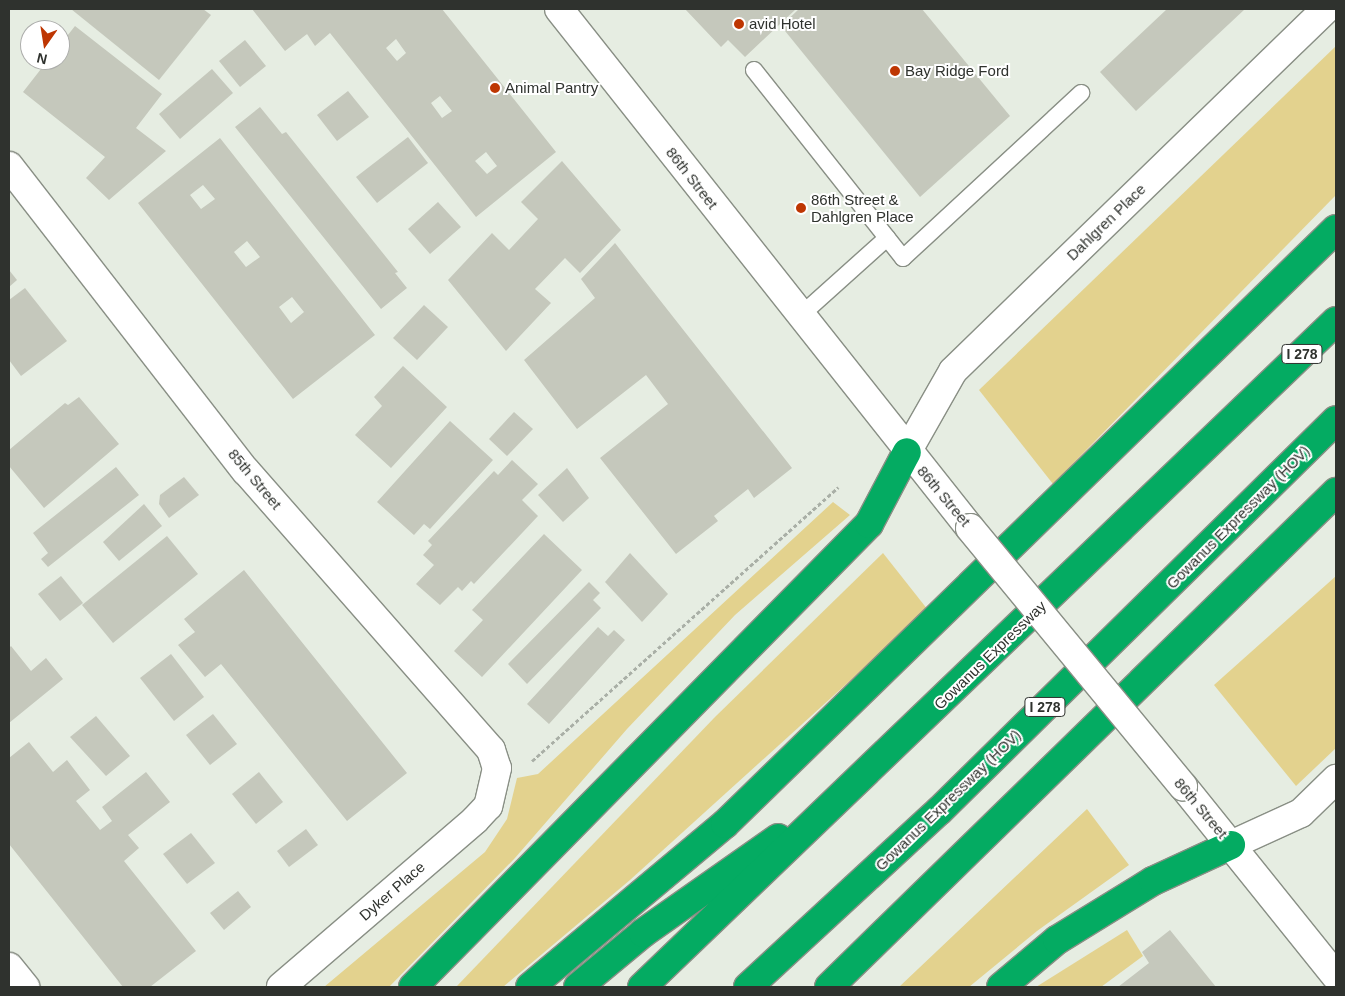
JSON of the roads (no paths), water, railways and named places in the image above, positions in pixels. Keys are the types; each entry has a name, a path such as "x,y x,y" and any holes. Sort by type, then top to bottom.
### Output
{"highway":[{"path":"530,987 725,824 1336,229"},
{"name":"Gowanus Expressway","path":"642,987 1336,321"},
{"name":"Gowanus Expressway (HOV)","path":"748,987 939,811 1336,420"},
{"path":"412,987 869,524 907,452"},
{"path":"830,987 1336,492"},
{"path":"578,987 643,933 853,786"},
{"path":"1002,987 1065,935 1153,881 1231,845"}],"main road":[{"name":"86th Street","path":"559,9 907,452 1183,786 1336,976"},
{"name":"Dahlgren Place","path":"907,452 953,371 1326,9"},
{"name":"85th Street","path":"9,166 246,471 491,750 498,768 494,789"},
{"path":"1231,845 1301,813 1336,779"},
{"name":"Dyker Place","path":"281,987 475,820 488,806 494,789"},
{"path":"9,967 25,987"}],"lane":[{"path":"754,70 903,258 1081,93"},
{"path":"800,316 887,238"}],"place":[{"name":"avid Hotel","path":"739,24"},
{"name":"Bay Ridge Ford","path":"895,71"},
{"name":"Animal Pantry","path":"495,88"},
{"name":"86th Street & Dahlgren Place","path":"801,208"}]}
